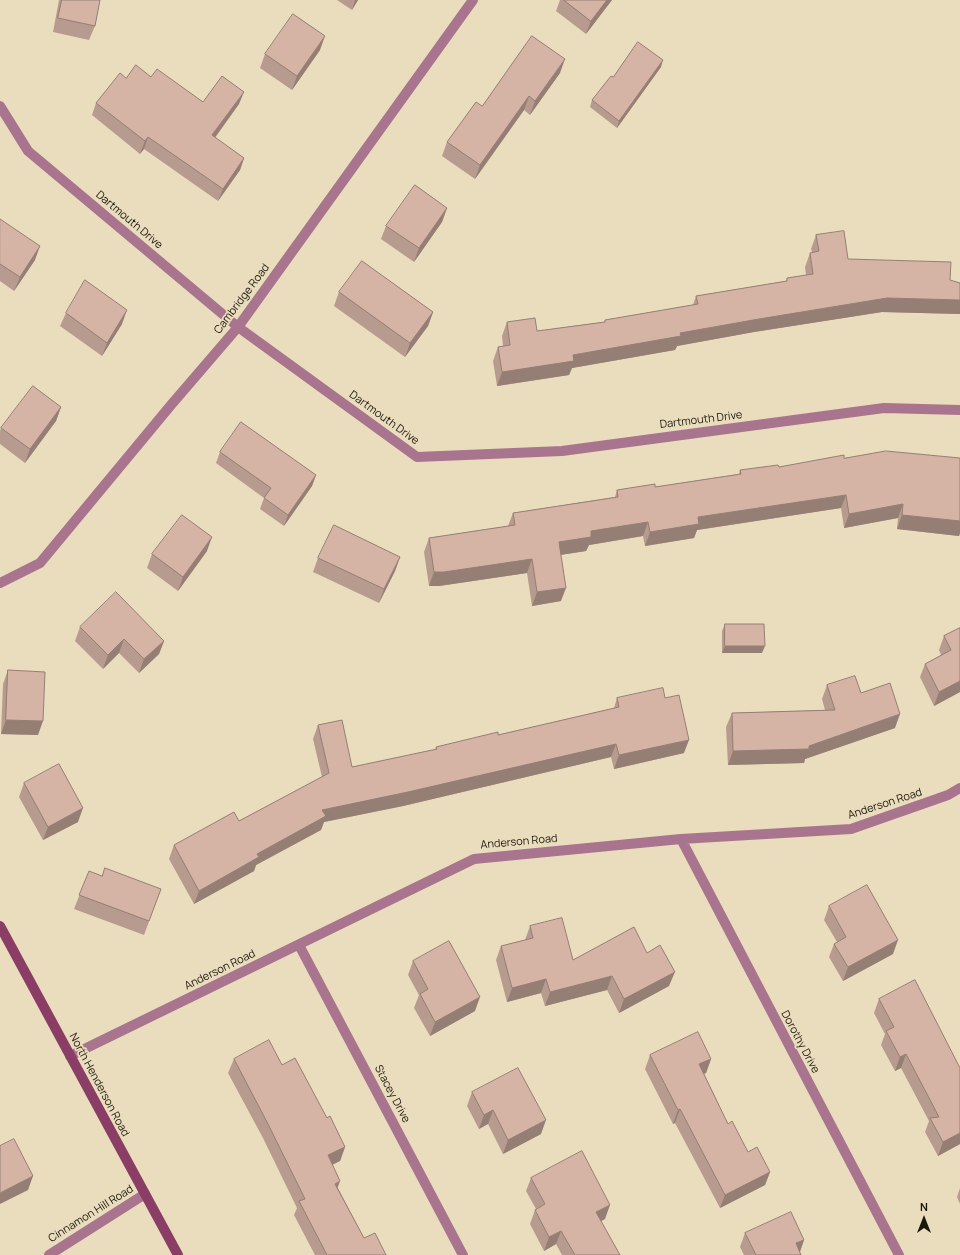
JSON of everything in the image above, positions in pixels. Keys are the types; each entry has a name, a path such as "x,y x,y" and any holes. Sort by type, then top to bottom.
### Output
{"street":[{"name":"Cambridge Road","path":"0,583 40,563 238,327 473,0"},
{"name":"Dartmouth Drive","path":"0,106 28,152 238,327 417,457 562,451 884,408 960,410"},
{"name":"Anderson Road","path":"70,1056 474,859 681,839 851,828 948,795 960,788"},
{"name":"Dorothy Drive","path":"681,839 899,1255"},
{"name":"North Henderson Road","path":"0,926 178,1255"},
{"name":"Stacey Drive","path":"299,945 463,1255"},
{"name":"Cinnamon Hill Road","path":"49,1255 145,1194"}],"building":[{"path":"62,0 100,0 95,26 58,18"},
{"path":"564,0 607,0 591,21"},
{"path":"293,14 325,36 297,76 265,54"},
{"path":"532,36 565,59 535,101 529,96 480,165 447,142 476,102 482,106"},
{"path":"638,42 663,60 619,121 592,100 611,76 613,77"},
{"path":"136,65 151,77 157,69 203,102 222,76 244,92 212,135 244,158 223,189 148,137 145,141 96,103 120,73 126,78"},
{"path":"415,185 447,208 419,248 386,226"},
{"path":"0,219 40,246 20,277 0,264"},
{"path":"844,231 848,259 951,262 950,280 960,283 960,300 887,298 680,333 681,336 573,355 574,361 502,372 498,347 510,345 507,322 535,318 537,331 605,322 605,320 698,304 696,296 787,281 787,278 813,274 810,253 819,251 816,235"},
{"path":"362,261 433,312 410,343 339,292"},
{"path":"85,280 127,310 107,343 66,313"},
{"path":"33,386 61,407 30,449 1,428"},
{"path":"241,422 316,475 288,515 264,498 271,488 220,452"},
{"path":"886,451 960,458 960,521 902,515 903,504 849,514 846,495 698,517 699,524 650,532 648,522 591,531 591,537 559,542 566,588 537,592 532,559 444,572 434,572 429,538 515,525 513,513 618,497 617,490 655,484 655,487 741,474 740,470 778,465 779,467 844,455 844,458"},
{"path":"182,515 212,537 183,577 152,554"},
{"path":"334,525 400,557 384,589 318,558"},
{"path":"116,592 164,641 144,659 124,639 108,655 80,627"},
{"path":"725,624 764,624 765,646 725,646"},
{"path":"960,628 960,681 939,692 925,664 951,650 944,636"},
{"path":"8,670 45,672 43,721 6,720"},
{"path":"855,676 861,693 890,683 900,714 809,746 809,749 733,751 732,713 835,710 827,685"},
{"path":"663,688 665,698 679,695 689,740 619,755 616,744 408,792 322,810 326,816 257,854 259,857 199,891 174,845 234,812 239,821 329,773 318,725 342,720 352,767 437,749 436,747 498,732 498,735 619,707 617,698"},
{"path":"59,764 83,808 48,827 24,783"},
{"path":"105,868 161,889 149,921 79,895 89,871 102,876"},
{"path":"867,885 898,940 848,967 834,944 846,937 829,906"},
{"path":"562,918 573,960 634,927 647,953 660,945 675,972 624,999 612,976 550,992 546,979 512,988 501,946 533,938 530,926"},
{"path":"449,941 480,997 435,1022 420,994 428,989 413,961"},
{"path":"915,980 960,1068 960,1133 943,1142 930,1118 939,1117 906,1054 900,1057 886,1031 894,1027 879,999"},
{"path":"698,1032 711,1059 699,1064 728,1124 732,1121 748,1152 757,1147 770,1172 725,1195 680,1109 678,1110 650,1055"},
{"path":"269,1040 282,1065 295,1058 327,1118 330,1116 345,1147 328,1155 340,1181 335,1184 364,1238 375,1233 386,1255 327,1255 299,1201 305,1199 234,1059"},
{"path":"518,1068 546,1120 508,1140 493,1110 484,1115 472,1092"},
{"path":"14,1139 33,1176 0,1193 0,1146"},
{"path":"582,1151 610,1205 596,1212 620,1255 575,1255 561,1231 549,1237 535,1210 545,1204 531,1178"},
{"path":"791,1212 804,1240 796,1243 801,1255 756,1255 745,1233"}]}
